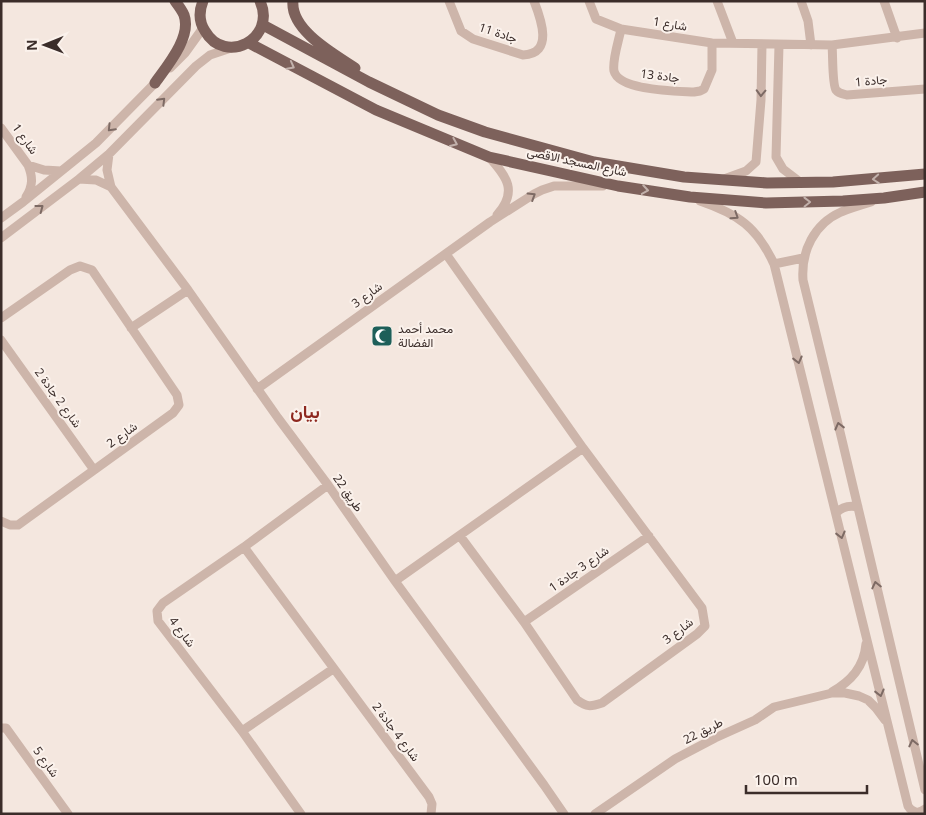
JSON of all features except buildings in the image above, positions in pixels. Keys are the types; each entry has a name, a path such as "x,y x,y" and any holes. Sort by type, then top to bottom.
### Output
{"main road":[{"path":"155,83 183,38 185,28 184,15 175,1"},
{"path":"191,1 202,7 200,21 208,36 214,42 231,47 248,43 259,32 263,25 263,4"},
{"path":"293,1 292,6 298,22 308,35 398,96"},
{"name":"شارع المسجد الاقصى","path":"263,25 369,82 438,115 485,132 594,162 684,177 767,183 833,182 925,174"},
{"name":"شارع المسجد الاقصى","path":"248,43 376,110 488,158 618,186 690,197 766,203 843,201 925,192"},
{"path":"426,131 424,119 427,115 438,115"}],"street":[{"name":"جادة 11","path":"449,1 461,31 473,39 523,55 530,55 536,52 540,47 542,39 542,28 534,1"},
{"name":"شارع 1","path":"589,1 596,19 621,29 712,43 832,45 925,34"},
{"path":"717,1 733,43"},
{"path":"801,1 808,21 811,45"},
{"path":"884,1 897,38"},
{"path":"1,218 96,143 186,52 203,28"},
{"name":"جادة 13","path":"621,29 614,61 614,71 618,79 626,84 652,89 694,92 704,89 712,70 712,43"},
{"path":"720,180 746,171 756,162 761,100 762,44"},
{"path":"779,45 776,157 783,169 800,182"},
{"name":"جادة 1","path":"832,45 834,84 839,93 847,96 925,89"},
{"path":"1,238 79,180 109,154 196,66 210,55 231,47"},
{"name":"شارع 1","path":"1,128 28,165 31,174 32,183 29,193 23,202"},
{"name":"طريق 22","path":"109,154 107,170 111,187 188,290 395,582 536,773 564,814"},
{"name":"شارع 3","path":"488,158 508,183 507,199 502,209 490,222"},
{"name":"شارع 1","path":"28,165 44,170 61,171"},
{"path":"79,180 96,180 111,187"},
{"name":"شارع 3","path":"257,389 490,222 534,194 548,188 561,186 618,186"},
{"path":"690,197 721,208 749,226 764,244 774,264 908,806 910,810 918,813 925,809"},
{"path":"884,198 846,210 832,217 817,231 803,258 802,280 925,790"},
{"name":"شارع 3","path":"446,254 584,448 702,608 705,626 697,634 602,703 586,706 577,700 524,622 460,536"},
{"path":"774,264 803,258"},
{"name":"شارع 2","path":"1,318 70,270 80,266 92,270 176,395 179,404 172,413 18,525 10,525 1,521"},
{"path":"132,328 188,290"},
{"name":"شارع 2 جادة 2","path":"1,340 94,470"},
{"path":"395,582 584,448"},
{"name":"شارع 4","path":"301,814 242,731 158,621 157,611 163,603 244,547 328,485"},
{"path":"836,512 848,506 858,507"},
{"name":"شارع 3 جادة 1","path":"524,622 649,536"},
{"name":"شارع 4 جادة 2","path":"244,547 429,797 432,804 431,814"},
{"name":"طريق 22","path":"832,693 854,676 859,668 865,654 866,634"},
{"path":"242,731 333,669"},
{"name":"طريق 22","path":"595,814 675,759 755,720 774,707 832,693 851,694 868,700 876,708 889,728"},
{"name":"شارع 5","path":"1,728 6,728 68,814"}],"place":[{"name":"محمد أحمد الفضالة","path":"382,336"}],"district":[{"name":"بيان","path":"305,412"}]}
